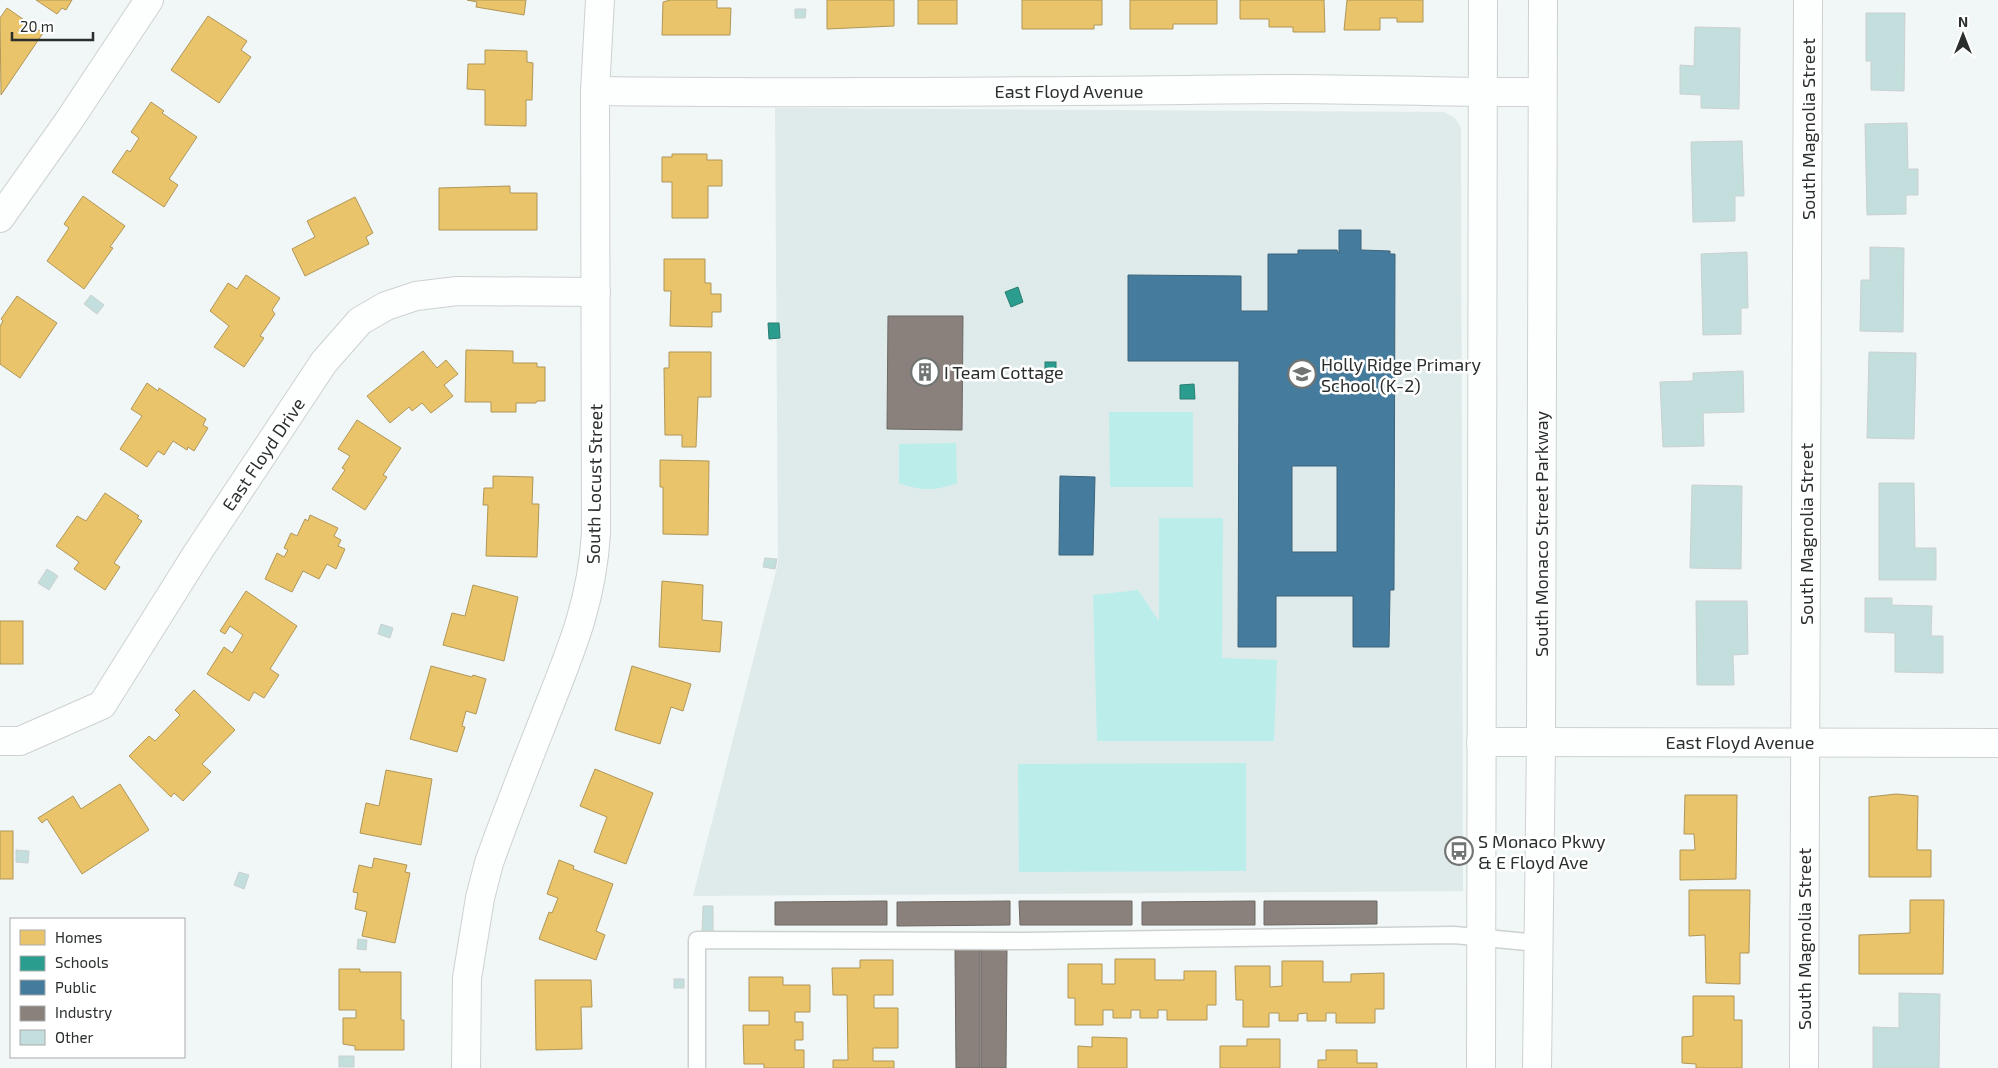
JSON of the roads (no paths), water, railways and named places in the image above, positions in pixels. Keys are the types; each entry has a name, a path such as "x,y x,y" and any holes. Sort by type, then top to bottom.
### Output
{"street":[{"path":"0,218 68,122 149,0"},
{"name":"South Locust Street","path":"466,1068 467,978 480,898 489,863 572,647 585,608 594,569 596,533 595,91 600,0"},
{"path":"1481,1068 1483,0"},
{"name":"South Monaco Street Parkway","path":"1537,1068 1541,742 1542,0"},
{"name":"South Magnolia Street","path":"1804,1068 1808,0"},
{"name":"East Floyd Avenue","path":"595,91 1006,92 1289,89 1483,93 1542,92"},
{"name":"East Floyd Drive","path":"0,741 20,741 102,705 198,552 324,362 343,338 360,321 386,306 416,296 457,291 596,292"},
{"name":"East Floyd Avenue","path":"1482,742 1805,741 1998,743"}],"lane":[{"path":"697,1068 697,940 1025,941 1427,935 1538,943"}],"place":[{"name":"I Team Cottage","path":"925,372"},
{"name":"Holly Ridge Primary School (K-2)","path":"1302,374"},
{"name":"S Monaco Pkwy & E Floyd Ave","path":"1459,851"}]}
